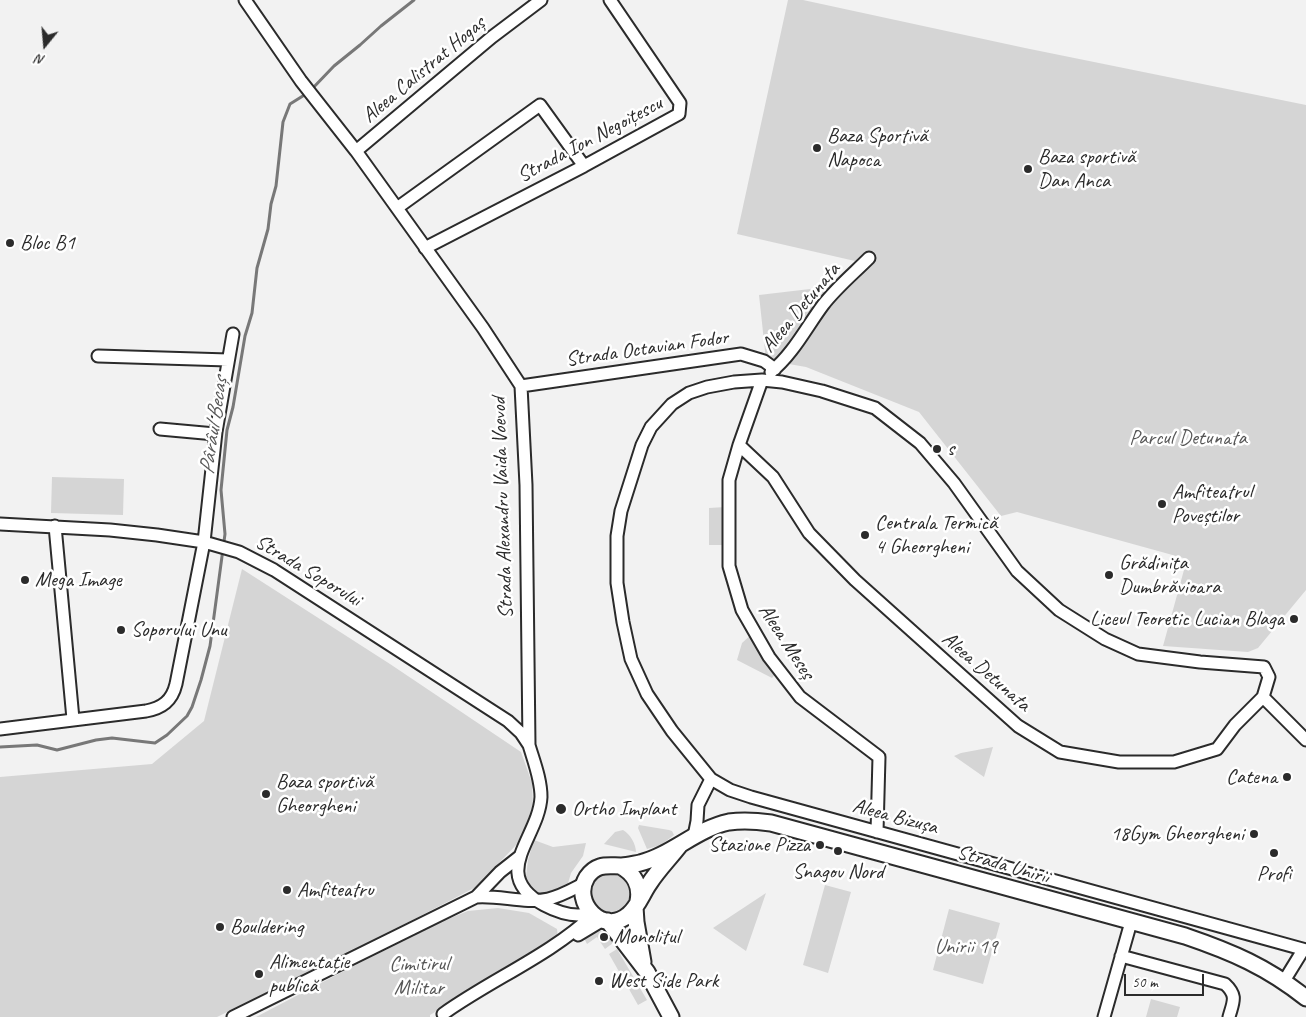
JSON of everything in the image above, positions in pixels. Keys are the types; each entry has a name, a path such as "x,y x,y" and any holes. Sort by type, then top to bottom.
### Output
{"main road":[{"name":"Strada Unirii","path":"584,882 588,876 600,867 620,866 649,860 694,836 730,822 771,823 1216,946 1262,967 1306,998"},
{"name":"Strada Unirii","path":"599,917 617,921 625,918 636,905 650,882 680,845"},
{"path":"620,866 629,871 636,880 639,891 636,905 638,936 645,970"},
{"path":"584,882 583,898 587,907 599,917 645,970 671,1017"}],"street":[{"name":"Strada Alexandru Vaida Voevod","path":"244,0 397,208 483,328 521,386 526,485 529,745 538,776 541,798 532,828 519,857 518,868 520,882 524,890 537,900"},
{"name":"Aleea Calistrat Hogaș","path":"356,151 492,37 541,0"},
{"name":"Strada Ion Negoițescu","path":"425,248 584,166 679,114 680,103 610,0"},
{"path":"397,208 540,105 584,166"},
{"name":"Aleea Detunata","path":"762,380 775,369 823,305 869,258"},
{"path":"0,729 150,710 162,706 170,698 176,684 209,543 216,434 233,334"},
{"name":"Strada Octavian Fodor","path":"521,386 741,354 764,361 775,369"},
{"path":"98,356 228,360"},
{"name":"Aleea Detunata","path":"711,778 679,741 659,712 647,694 631,659 617,583 617,536 621,510 642,445 664,411 680,398 708,387 734,382 762,380 782,382 822,391 874,408 920,443 954,483 1017,571 1054,606 1104,639 1138,654 1200,662 1264,667 1269,677 1263,697 1235,725 1217,749 1174,762 1119,762 1060,752 1018,726 854,580 809,533 773,477 739,445"},
{"name":"Aleea Meseș","path":"762,380 729,480 729,566 742,610 769,657 800,697 879,757 877,832"},
{"path":"160,428 216,434"},
{"name":"Strada Soporului","path":"0,524 55,526 157,535 209,543 251,557 329,605 508,722 521,732 529,745"},
{"path":"55,526 73,720"},
{"path":"1263,697 1306,740"},
{"path":"694,836 698,804 711,778"},
{"name":"Aleea Bizușa","path":"711,778 730,790 751,797 1305,950 1284,981"},
{"name":"Strada Alexandru Vaida Voevod","path":"476,897 500,872 519,857"},
{"path":"233,1017 476,897 537,900 563,895 584,882"},
{"path":"537,900 570,915 599,917"},
{"path":"443,1014 554,947 579,928 599,917"},
{"path":"1104,1017 1131,922"},
{"path":"1121,956 1226,984 1232,991 1234,999 1229,1017"}],"green space":[{"name":"Parcul Detunata","path":"788,0 803,0 1025,48 1306,105 1306,590 1258,648 1248,652 1163,646 1187,559 1017,512 1001,516 919,412 806,367 766,360 759,295 827,287 855,261 737,234"},
{"path":"52,477 124,479 123,515 51,513"},
{"path":"725,507 727,545 709,545 709,508"},
{"name":"Baza sportivă Gheorgheni","path":"242,569 390,664 521,752 532,783 533,806 519,842 476,887 392,931 217,1017 0,1017 0,777 152,764 204,721"},
{"path":"753,633 778,671 772,678 737,660 742,643"},
{"path":"993,747 984,777 954,756 961,753"},
{"path":"639,825 669,830 674,835 661,845 647,849 638,828"},
{"path":"623,830 632,840 636,852 604,844 615,832"},
{"path":"534,840 553,847 586,843 583,856 571,873 567,887 557,894 539,895 529,887 526,876 528,860"},
{"path":"615,873 622,876 628,882 631,893 630,901 622,910 615,913 607,913 600,910 592,901 591,889 594,882 603,874"},
{"path":"825,885 851,892 828,973 803,965"},
{"path":"766,893 746,951 713,928"},
{"name":"Cimitirul Militar","path":"498,908 529,913 557,929 558,938 430,1015 430,1017 256,1017 430,926 468,911"},
{"name":"Unirii 19","path":"949,909 1000,923 983,984 933,970"},
{"path":"599,931 606,932 613,943 605,949 597,937 587,944 584,938"},
{"path":"617,949 647,1000 638,1005 609,954"},
{"path":"1151,999 1180,1007 1177,1017 1146,1017"}],"waterway":[{"name":"Pârâul Becaș","path":"311,90 334,66 414,0"},
{"name":"Pârâul Becaș","path":"0,747 37,745 57,750 112,738 155,743 167,735 187,716 192,707 210,646 225,534 221,490 227,430 233,407 245,336 252,313 257,268 268,229 271,204 276,186 283,122 290,104 306,94"}],"place":[{"name":"Baza Sportivă Napoca","path":"817,148"},
{"name":"Baza sportivă Dan Anca","path":"1028,169"},
{"name":"Bloc B1","path":"10,243"},
{"name":"s","path":"937,449"},
{"name":"Amfiteatrul Poveștilor","path":"1162,504"},
{"name":"Centrala Termică 4 Gheorgheni","path":"865,535"},
{"name":"Grădinița Dumbrăvioara","path":"1109,575"},
{"name":"Mega Image","path":"25,580"},
{"name":"Liceul Teoretic Lucian Blaga","path":"1294,619"},
{"name":"Soporului Unu","path":"121,630"},
{"name":"Catena","path":"1287,777"},
{"name":"Baza sportivă Gheorgheni","path":"266,794"},
{"name":"Ortho Implant","path":"561,809"},
{"name":"18Gym Gheorgheni","path":"1254,834"},
{"name":"Stazione Pizza","path":"820,845"},
{"name":"Snagov Nord","path":"838,851"},
{"name":"Profi","path":"1274,853"},
{"name":"Amfiteatru","path":"287,890"},
{"name":"Bouldering","path":"220,927"},
{"name":"Monolitul","path":"604,937"},
{"name":"Alimentație publică","path":"259,974"},
{"name":"West Side Park","path":"599,981"}]}
